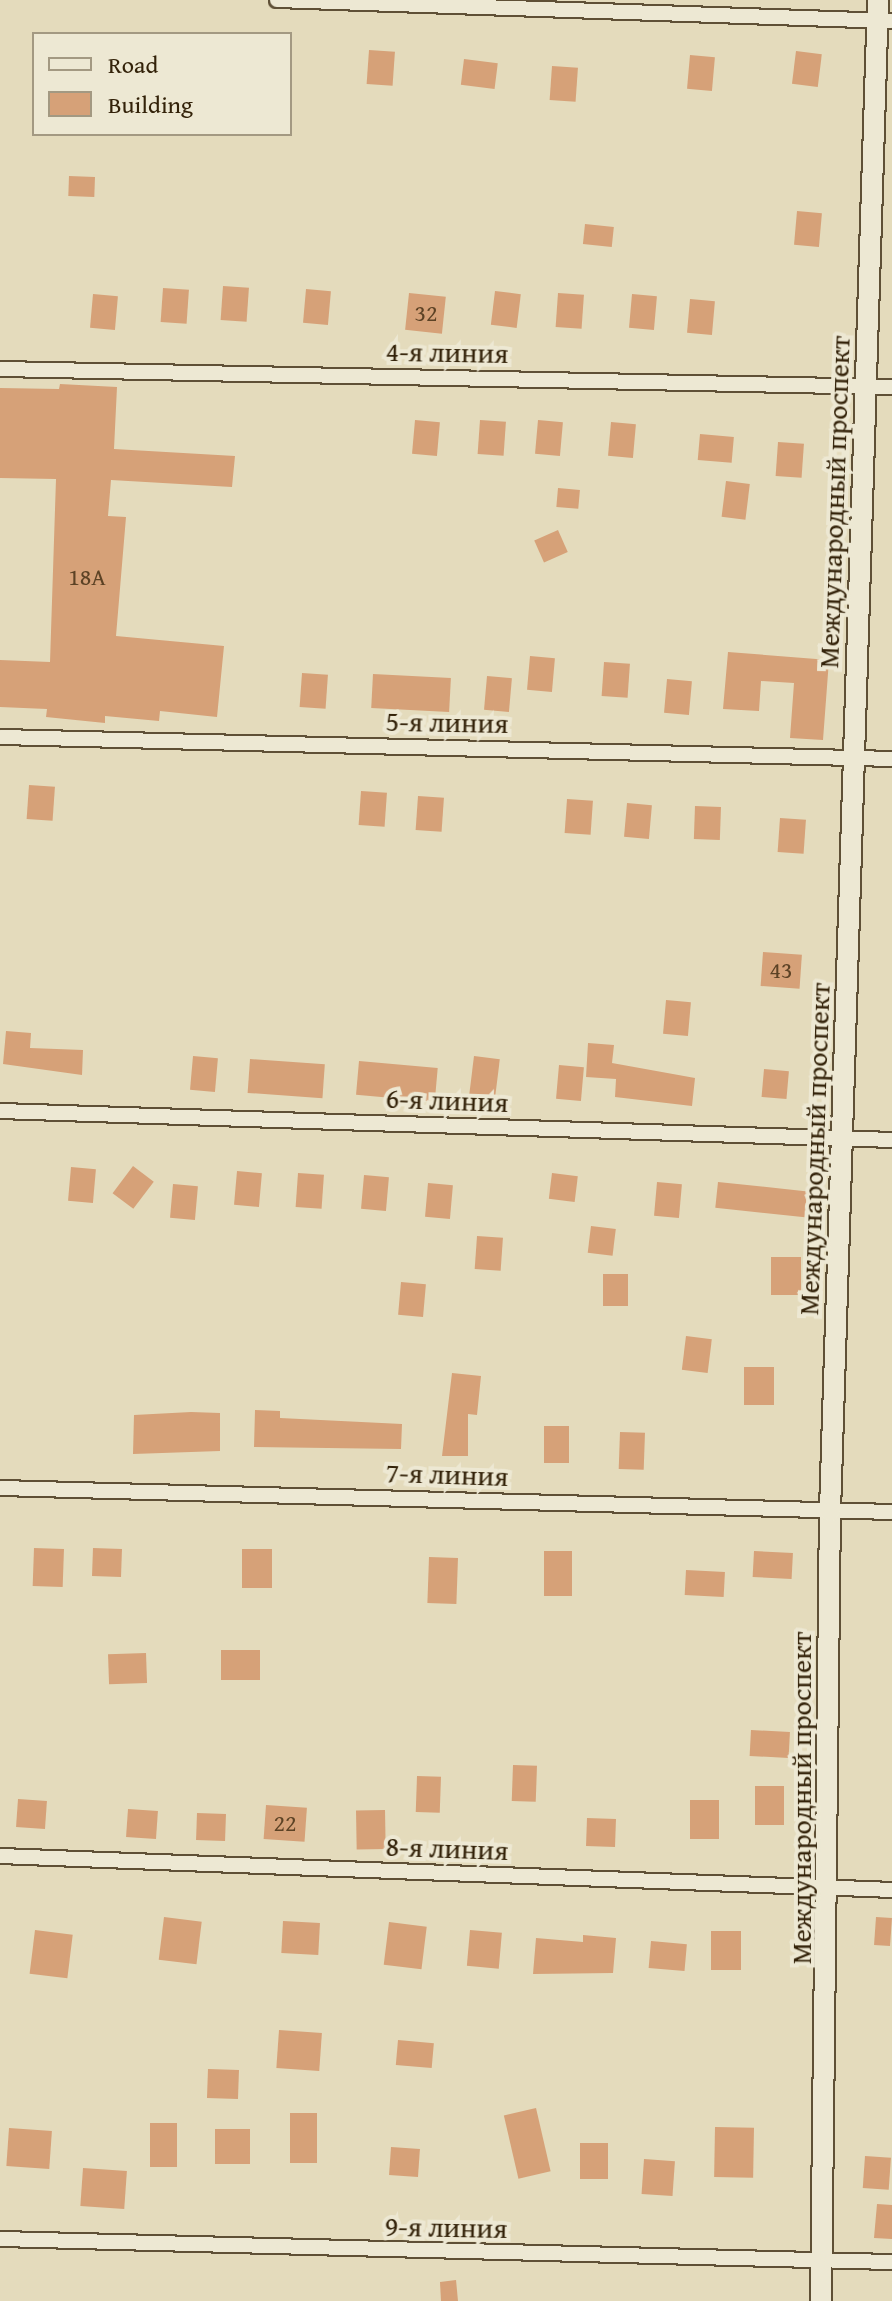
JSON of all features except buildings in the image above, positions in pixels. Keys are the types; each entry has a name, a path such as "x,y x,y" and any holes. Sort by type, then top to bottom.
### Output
{"street":[{"path":"277,0 885,21"},
{"name":"Международный проспект","path":"821,2301 829,1889 830,1511 866,386 885,21 878,0"},
{"name":"4-я линия","path":"0,369 892,387"},
{"name":"5-я линия","path":"0,737 892,759"},
{"name":"6-я линия","path":"0,1111 892,1140"},
{"name":"7-я линия","path":"0,1488 892,1512"},
{"name":"8-я линия","path":"0,1856 892,1890"},
{"name":"9-я линия","path":"0,2239 892,2262"}]}
